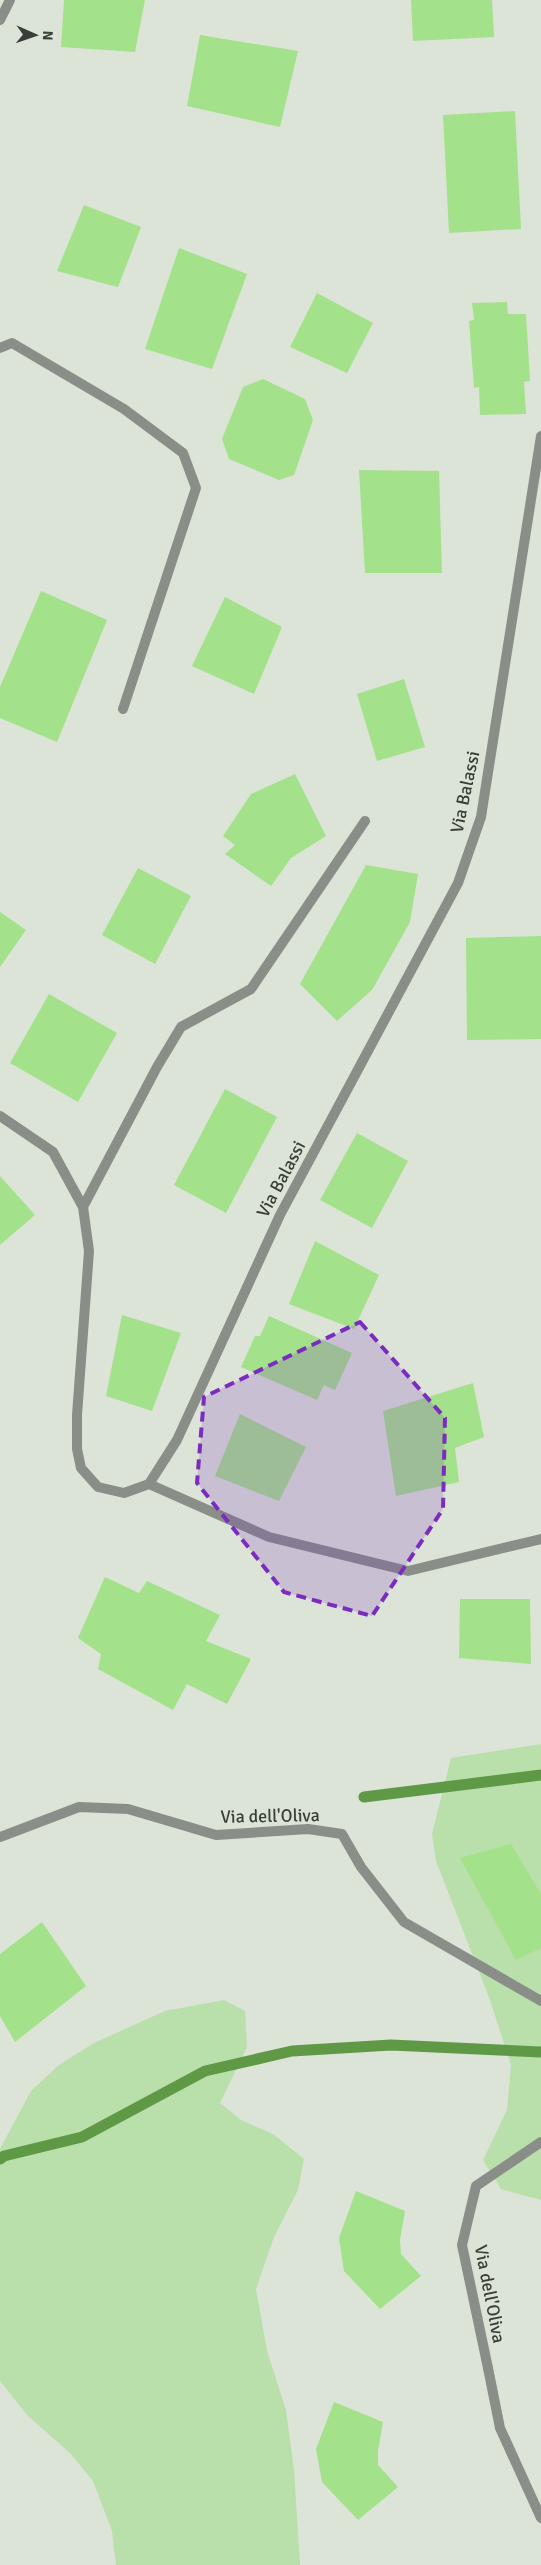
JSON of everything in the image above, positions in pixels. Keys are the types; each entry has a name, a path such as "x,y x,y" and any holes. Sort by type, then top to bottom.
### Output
{"street":[{"path":"0,20 10,0"},
{"path":"0,348 12,343 124,409 183,453 196,488 123,708"},
{"name":"Via Balassi","path":"149,1484 177,1440 280,1215 458,883 481,817 541,436"},
{"path":"83,1207 157,1067 181,1027 251,989 365,821"},
{"path":"0,1116 53,1152 83,1207 89,1251 76,1449 81,1468 98,1487 124,1493 149,1484 269,1537 408,1571 541,1539"},
{"name":"Via dell'Oliva","path":"0,1837 80,1807 128,1809 216,1835 308,1829 342,1834 361,1867 404,1922 541,2002"},
{"name":"Via dell'Oliva","path":"541,2142 476,2186 462,2245 500,2428 541,2518"}],"highlighted area":[{"path":"360,1322 445,1418 443,1509 372,1616 284,1592 197,1483 204,1397"}],"green space":[{"path":"541,1744 541,2200 501,2189 483,2160 507,2110 511,2065 490,2000 436,1861 432,1834 451,1758"},
{"path":"224,2000 245,2011 247,2047 220,2103 241,2120 273,2134 304,2159 298,2190 274,2237 256,2289 267,2351 286,2410 294,2470 300,2565 116,2565 112,2531 93,2481 70,2453 28,2416 0,2381 0,2149 31,2091 59,2065 94,2043 165,2011"}],"building":[{"path":"64,0 145,0 135,52 61,47"},
{"path":"411,0 492,0 494,37 413,41"},
{"path":"200,35 298,51 280,127 187,106"},
{"path":"515,111 521,229 449,233 443,115"},
{"path":"84,205 141,227 118,287 57,271"},
{"path":"179,248 247,274 212,369 145,349"},
{"path":"317,293 373,323 347,373 290,347"},
{"path":"507,302 508,314 526,314 530,381 524,382 526,414 480,415 479,387 474,388 469,321 474,320 472,303"},
{"path":"263,379 305,399 313,420 294,475 279,480 229,459 222,439 243,387"},
{"path":"359,470 439,471 442,573 365,573"},
{"path":"41,591 107,620 57,742 0,718 0,687"},
{"path":"225,597 282,627 254,694 192,666"},
{"path":"404,679 425,747 377,761 357,694"},
{"path":"295,774 326,836 291,858 271,886 225,854 235,845 223,836 251,794"},
{"path":"366,865 418,874 410,922 372,990 337,1021 300,984"},
{"path":"138,868 191,896 155,964 102,935"},
{"path":"0,912 26,930 0,967"},
{"path":"541,936 541,1039 467,1040 466,938"},
{"path":"49,994 117,1033 78,1102 10,1063"},
{"path":"225,1089 277,1117 226,1213 174,1185"},
{"path":"357,1133 408,1161 372,1228 320,1200"},
{"path":"0,1176 35,1215 0,1245"},
{"path":"315,1241 379,1275 354,1329 289,1304"},
{"path":"122,1315 181,1333 152,1411 106,1396"},
{"path":"269,1316 352,1353 335,1390 324,1385 317,1400 241,1367 255,1336 260,1336"},
{"path":"473,1383 484,1437 455,1448 459,1482 396,1496 383,1411"},
{"path":"240,1414 306,1447 279,1501 215,1476"},
{"path":"105,1577 139,1593 147,1581 220,1615 206,1641 251,1659 227,1704 187,1684 173,1710 98,1669 101,1654 78,1638"},
{"path":"460,1599 530,1599 531,1664 459,1658"},
{"path":"511,1844 541,1894 541,1948 516,1960 460,1858"},
{"path":"42,1922 86,1986 15,2042 0,2016 0,1954"},
{"path":"356,2191 405,2211 400,2240 401,2254 421,2276 380,2309 344,2271 339,2238"},
{"path":"334,2402 383,2422 378,2451 378,2465 398,2487 358,2520 322,2482 316,2449"}],"waterway":[{"path":"364,1797 541,1775"},
{"path":"0,2159 4,2156 82,2137 205,2071 292,2051 391,2045 541,2052"}]}
